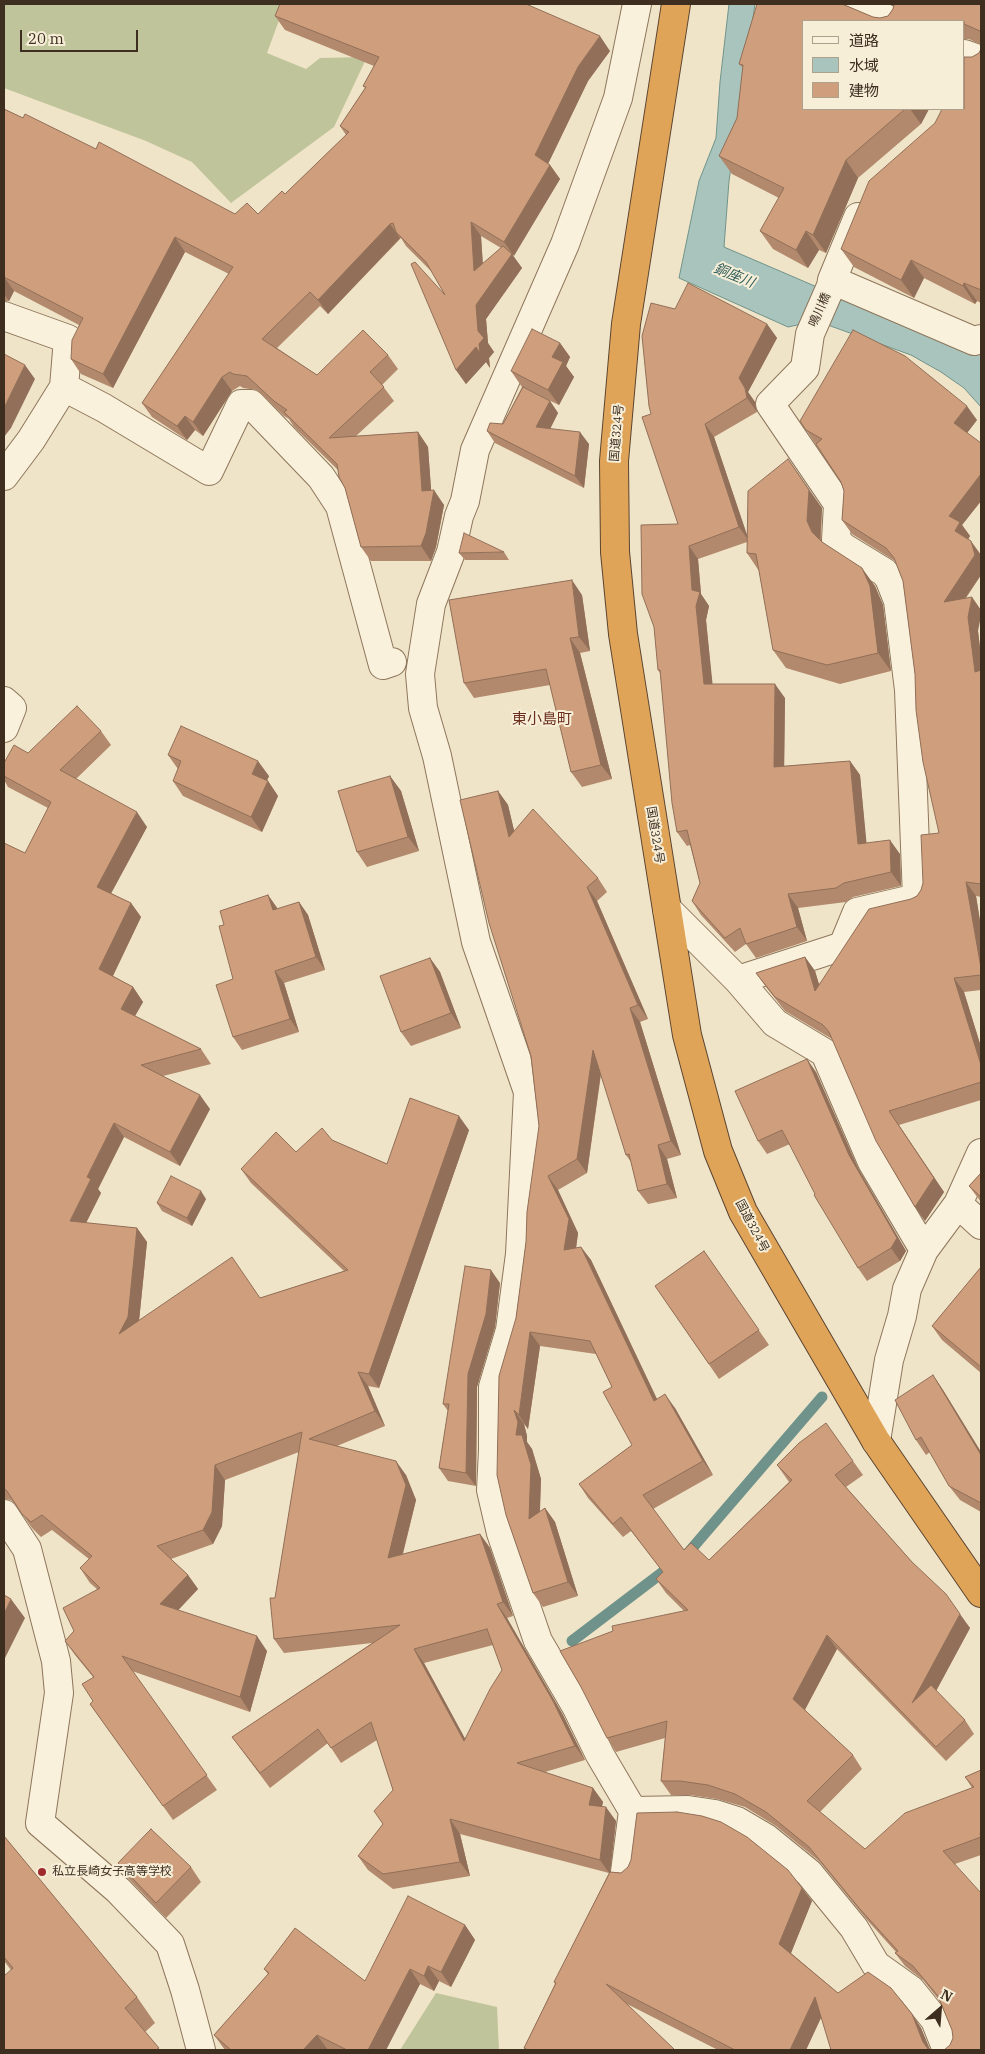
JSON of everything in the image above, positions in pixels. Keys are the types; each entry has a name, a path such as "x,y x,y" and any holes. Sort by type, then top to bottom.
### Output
{"highway":[{"name":"国道324号","path":"676,4 626,324 614,461 615,552 623,634 687,1035 718,1151 743,1212 876,1441 981,1592"}],"street":[{"path":"625,1872 633,1810 600,1755 577,1708 538,1641 501,1533 491,1490 493,1387 510,1330 520,1254 528,1092 476,942 437,756 423,708 420,674 431,604 451,552 475,450 565,244 615,107 637,4"},
{"path":"853,4 890,20"},
{"name":"鳴川橋","path":"738,980 843,946 858,912 917,898 909,690 898,601 889,578 884,572 843,547 836,540 838,504 770,404 805,368 810,334 868,190"},
{"path":"831,283 974,341 981,339"},
{"path":"4,316 68,339 64,387 4,476"},
{"path":"64,387 104,408 210,471 241,404 251,404 321,477 340,506 383,665 392,662"},
{"path":"4,701 12,708 4,728"},
{"path":"666,909 738,980 775,1023 825,1053 872,1162 924,1250"},
{"path":"876,1441 889,1360 902,1316 907,1290 924,1250 958,1204 981,1152"},
{"path":"958,1204 981,1225"},
{"path":"4,1514 27,1548 56,1661 59,1692 40,1823 118,1890 170,1944 201,2050"},
{"path":"633,1810 688,1810 715,1814 737,1822 766,1838 809,1873 854,1928 876,1965 911,1990 935,2020 947,2050"}],"green space":[{"path":"4,4 285,4 267,53 306,69 320,58 367,57 334,127 231,203 192,162 146,141 4,88"},
{"path":"436,1993 497,2007 499,2050 400,2050"}],"water":[{"name":"銅座川","path":"729,4 755,4 729,181 724,247 817,287 981,348 981,407 964,388 911,355 825,324 802,324 788,327 679,278 699,181 716,138"}],"building":[{"path":"280,4 526,4 600,36 578,67 535,155 550,165 504,242 471,222 474,271 503,246 512,254 476,305 478,331 484,338 479,344 480,353 476,347 456,370 411,264 415,262 445,295 426,262 396,232 393,223 318,300 310,292 262,339 317,375 363,330 388,355 370,372 384,387 329,438 418,432 422,491 434,490 426,533 421,546 361,547 345,488 339,477 337,464 284,412 287,410 274,401 247,376 230,372 222,377 193,422 185,416 177,426 142,403 233,267 175,237 103,374 71,359 72,340 83,318 4,277 4,109 23,118 25,114 96,149 99,142 235,214 247,203 258,214 282,191 285,194 349,132 340,126 366,87 363,86 379,57 275,16"},
{"path":"757,4 842,4 880,18 888,16 894,4 981,4 981,34 980,31 965,24 965,20 802,20 802,110 904,110 846,160 813,235 806,231 796,250 760,231 784,188 719,156 737,118 743,65 739,64"},
{"path":"981,49 981,290 964,283 963,286 911,260 901,280 841,249 869,181 935,123 942,110 965,110 965,57 972,57 979,53"},
{"path":"688,283 767,324 739,378 745,388 747,398 705,424 739,527 689,546 692,590 700,592 696,606 704,684 775,684 774,767 850,761 858,844 890,840 891,872 844,883 836,888 788,894 797,927 746,944 740,928 725,938 692,901 700,883 687,830 677,832 672,803 660,670 658,670 654,627 642,594 641,525 678,524 642,417 651,414 642,336 651,303 675,309"},
{"path":"532,329 560,343 552,357 563,362 548,390 511,371"},
{"path":"853,330 905,356 967,406 954,423 981,443 981,474 949,516 960,522 955,531 971,541 975,555 944,602 972,597 968,617 975,672 981,670 981,884 966,882 981,975 954,978 981,1065 981,1082 889,1111 934,1178 915,1207 876,1141 829,1032 823,1025 775,997 756,973 805,957 815,991 869,909 917,896 923,883 921,835 939,833 923,762 916,710 915,674 903,581 894,558 886,548 842,520 844,491 841,482 816,444 822,439 806,430 800,421"},
{"path":"4,354 25,365 4,408"},
{"path":"523,387 550,401 536,427 580,432 575,476 487,431 490,423 503,424"},
{"path":"788,459 809,490 807,521 812,532 822,542 862,568 870,586 878,653 827,665 773,650 756,554 747,553 748,491"},
{"path":"464,533 504,552 459,553"},
{"path":"572,580 579,637 570,638 601,765 571,772 546,669 464,683 449,600"},
{"path":"77,706 101,731 60,770 137,812 97,887 131,903 99,969 133,987 121,1009 201,1049 141,1065 200,1095 170,1152 114,1123 87,1177 91,1179 70,1221 137,1228 128,1317 119,1334 232,1257 260,1298 348,1270 241,1169 276,1132 296,1152 322,1128 332,1140 387,1164 410,1098 459,1116 369,1374 358,1372 375,1411 309,1439 396,1461 406,1485 388,1558 480,1534 503,1602 497,1604 553,1701 575,1746 517,1763 593,1788 589,1805 606,1807 600,1860 450,1819 460,1862 383,1874 358,1856 383,1824 374,1811 393,1790 371,1722 331,1748 318,1729 260,1773 232,1737 400,1625 274,1639 270,1598 275,1598 302,1432 215,1465 212,1512 203,1530 157,1546 188,1575 160,1604 257,1636 240,1697 122,1656 207,1775 163,1806 90,1704 93,1701 82,1684 94,1677 65,1641 74,1631 63,1608 100,1588 80,1568 92,1556 42,1515 31,1522 22,1514 4,1488 4,843 25,853 51,802 4,776 4,763 14,745 28,753","holes":["487,1629 502,1670 490,1689 464,1741 414,1649"]},
{"path":"181,726 258,761 252,774 268,781 251,817 173,781 181,761 168,755"},
{"path":"390,776 408,837 357,852 338,791"},
{"path":"498,791 509,837 533,809 598,878 587,887 638,1005 630,1008 671,1141 658,1145 667,1184 638,1191 629,1154 626,1155 593,1050 577,1159 548,1176 569,1219 564,1250 581,1247 654,1401 665,1394 703,1461 643,1495 684,1550 691,1543 709,1560 792,1480 777,1465 799,1443 826,1423 853,1461 835,1475 912,1562 946,1594 960,1614 912,1703 931,1685 965,1720 936,1747 827,1635 793,1699 853,1755 807,1801 865,1849 905,1813 974,1787 965,1777 981,1770 981,1837 943,1851 981,1893 981,2050 944,2050 950,2045 953,2038 952,2030 938,1996 913,1966 895,1953 898,1951 859,1908 809,1847 766,1812 735,1794 708,1785 680,1781 661,1781 667,1721 607,1738 560,1651 613,1631 612,1626 688,1610 656,1579 663,1572 621,1517 613,1524 579,1484 632,1445 603,1392 612,1387 590,1341 530,1332 519,1415 514,1410 518,1422 516,1435 522,1435 531,1465 529,1519 545,1508 568,1582 533,1593 506,1515 497,1475 499,1376 516,1318 526,1242 527,1212 539,1126 531,1056 489,923 460,800"},
{"path":"268,895 273,910 299,902 316,957 275,971 290,1019 233,1037 216,985 233,979 219,926 224,925 220,911"},
{"path":"430,958 451,1013 401,1032 380,976"},
{"path":"807,1059 849,1155 897,1238 891,1248 858,1268 814,1195 782,1130 758,1141 735,1091"},
{"path":"981,1173 981,1197 969,1186"},
{"path":"171,1176 201,1191 187,1218 157,1203"},
{"path":"704,1251 759,1330 709,1364 655,1286"},
{"path":"465,1266 491,1270 486,1314 468,1374 466,1473 439,1468 449,1404 443,1404"},
{"path":"981,1267 981,1367 932,1326"},
{"path":"933,1375 981,1455 981,1503 949,1486 921,1437 916,1440 895,1400"},
{"path":"4,1595 11,1599 4,1614"},
{"path":"677,1812 702,1816 721,1822 747,1837 788,1870 802,1888 779,1944 838,1993 868,1972 891,1988 912,2014 923,2042 928,2049 932,2050 831,2050 815,1997 790,2050 735,2050 606,1984 675,2050 528,2050 524,2048 556,1983 554,1982 610,1872 621,1873 628,1867 631,1860 637,1813"},
{"path":"151,1829 191,1867 156,1903 118,1863"},
{"path":"4,1836 137,1997 125,2008 159,2048 156,2050 4,2050 4,1976 13,1968 4,1957"},
{"path":"408,1896 465,1925 441,1972 428,1966 424,1976 410,1969 368,2050 347,2050 317,2035 303,2050 231,2050 214,2035 269,1973 264,1969 295,1928 365,1981"}],"waterway":[{"path":"572,1641 688,1553 822,1397"}],"place":[{"name":"私立長崎女子高等学校","path":"42,1872"}],"district":[{"name":"東小島町","path":"542,720"}]}
